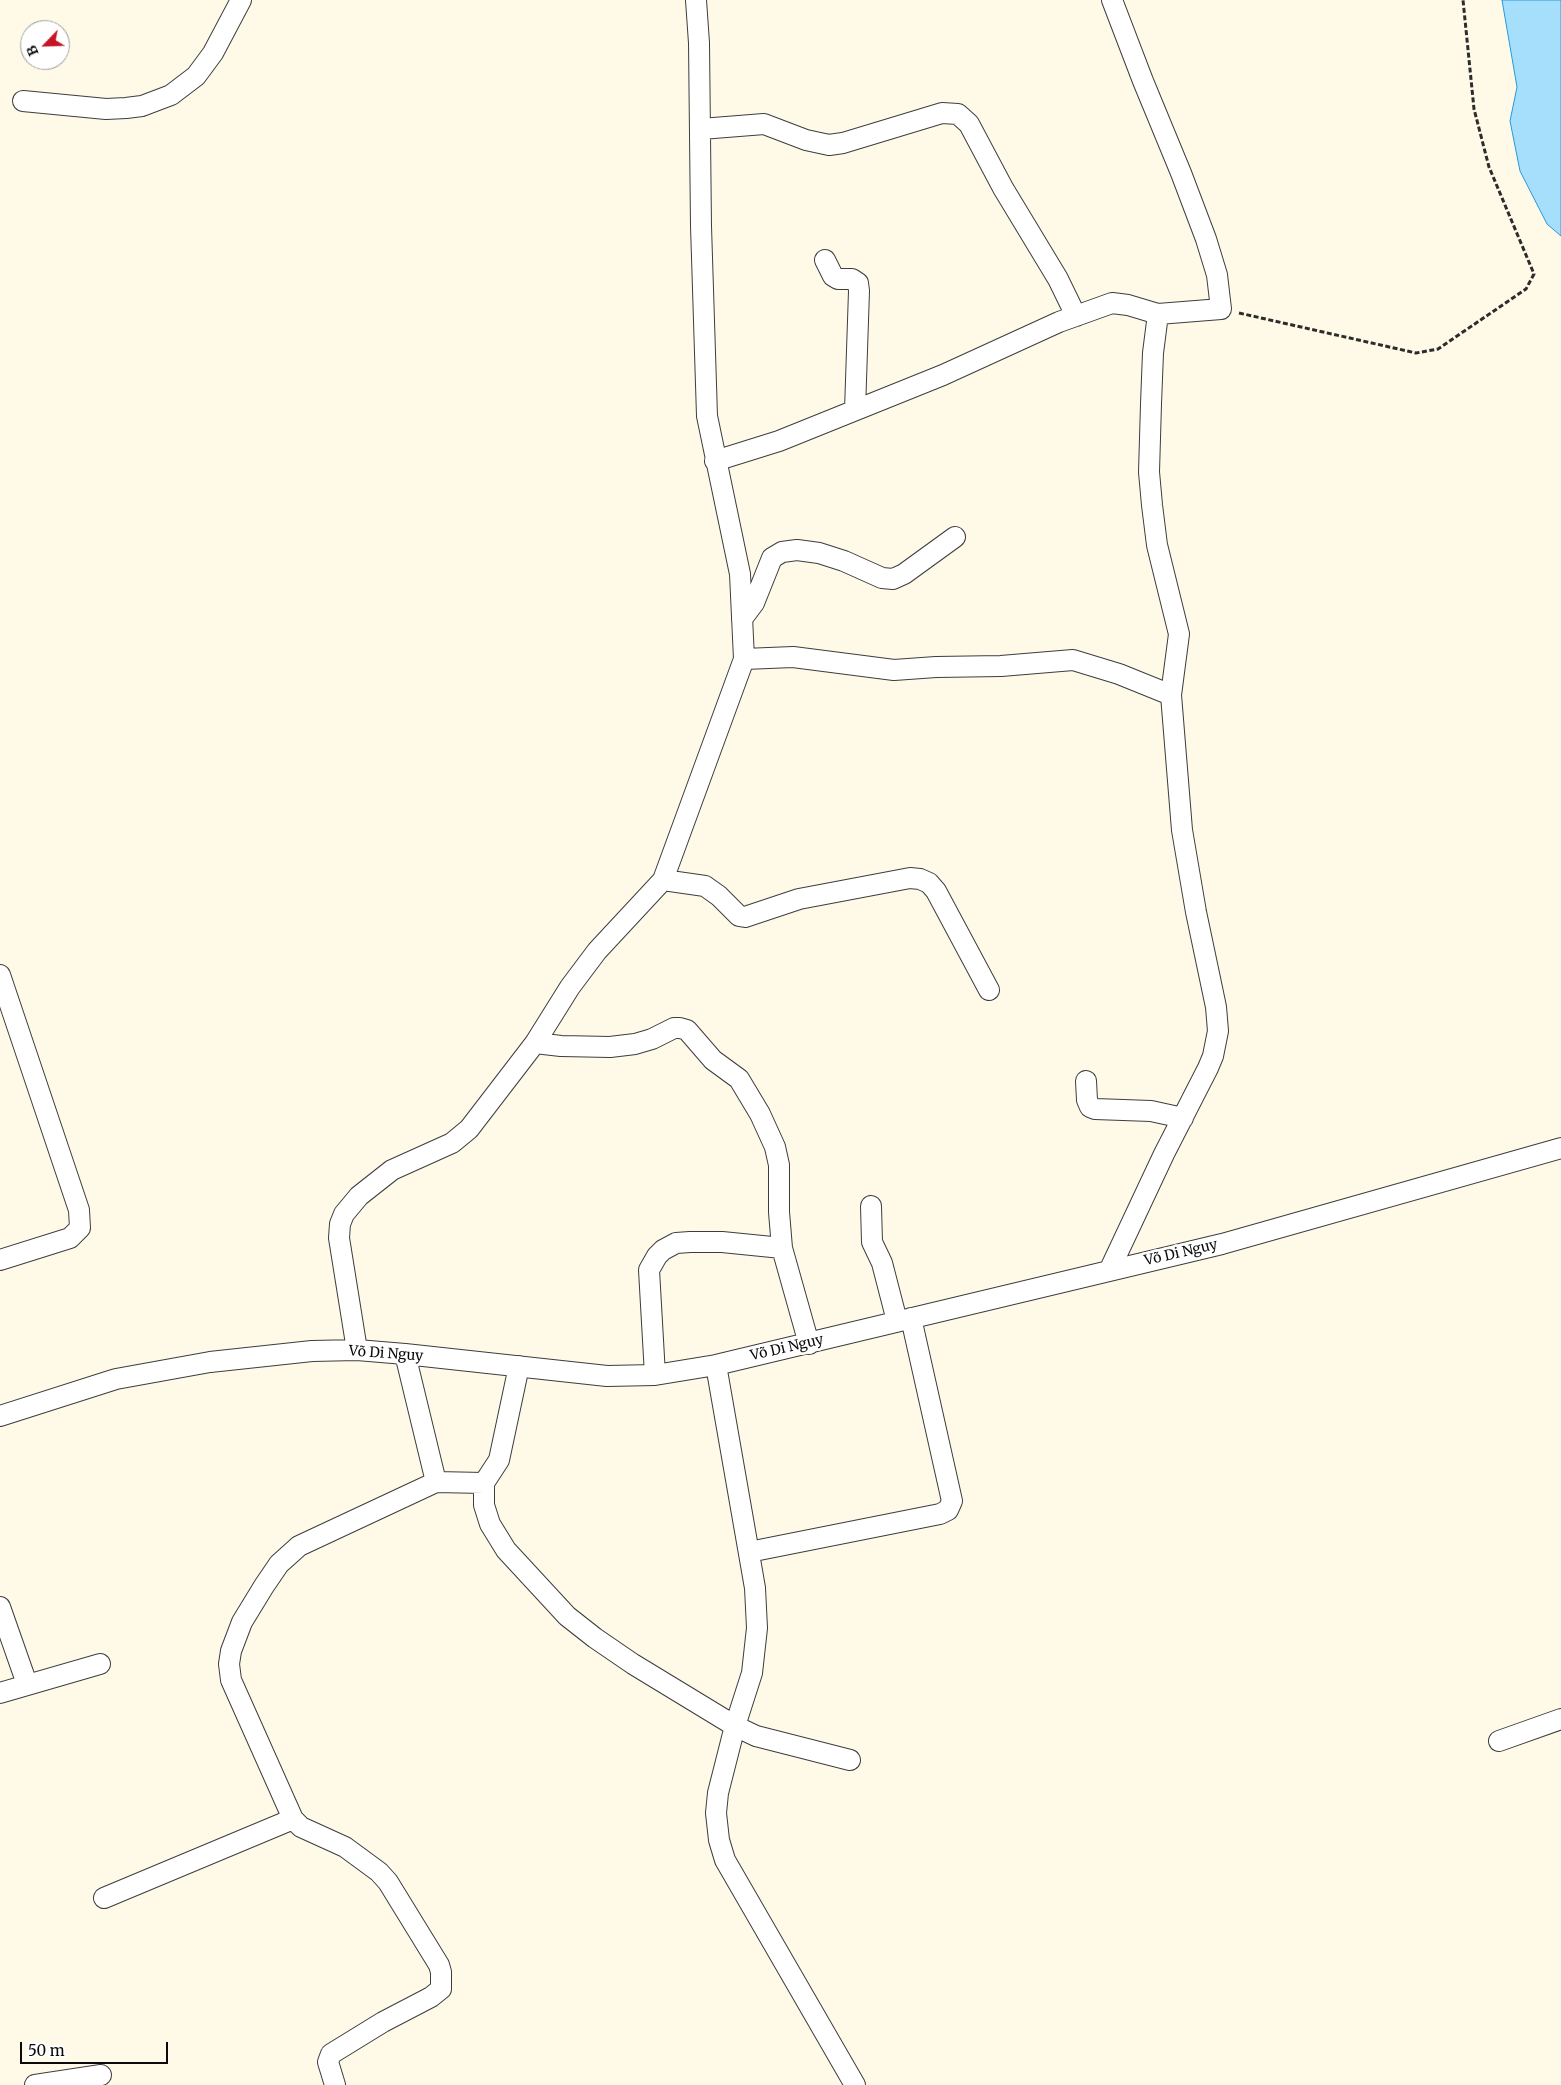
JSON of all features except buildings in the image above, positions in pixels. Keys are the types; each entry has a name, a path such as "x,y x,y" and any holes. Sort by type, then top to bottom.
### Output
{"street":[{"path":"23,101 126,108 142,106 171,95 196,76 213,53 241,0"},
{"path":"357,1350 339,1238 340,1224 344,1214 359,1196 392,1170 410,1160 444,1147 461,1136 535,1043 570,987 597,952 663,880 744,659 740,574 707,416 699,42 696,0"},
{"path":"715,460 779,441 943,375 1030,334 1112,303 1128,305 1158,314 1221,309 1217,275 1206,239 1182,173 1142,81 1112,0"},
{"path":"701,129 764,124 806,140 829,145 842,143 942,113 958,114 969,124 1003,188 1058,279 1076,316"},
{"path":"825,260 832,276 838,279 852,279 858,283 855,410"},
{"path":"1110,1270 1214,1056 1218,1031 1216,1007 1183,838 1171,695 1179,634 1157,545 1149,472 1152,362 1158,314"},
{"path":"742,619 754,603 772,558 782,552 796,550 819,553 844,561 882,578 893,579 904,574 955,537"},
{"path":"744,659 793,658 894,670 1001,666 1073,660 1119,674 1171,695"},
{"path":"663,880 705,886 739,916 745,917 799,899 910,878 920,879 929,883 936,892 989,990"},
{"path":"0,975 79,1210 80,1228 70,1238 0,1260"},
{"path":"535,1043 561,1046 610,1047 635,1044 652,1039 674,1028 687,1030 713,1060 739,1078 769,1131 775,1146 779,1165 779,1212 782,1248 809,1344"},
{"path":"1086,1081 1087,1100 1090,1107 1095,1109 1152,1111 1183,1118"},
{"name":"Võ Di Nguy","path":"0,1416 116,1379 210,1362 312,1351 357,1350 405,1354 607,1376 655,1375 716,1365 1222,1244 1561,1148"},
{"path":"749,1552 940,1514 948,1510 952,1501 904,1320 872,1242 871,1206"},
{"path":"655,1375 649,1270 663,1250 676,1243 690,1242 722,1242 782,1248"},
{"path":"405,1354 436,1482"},
{"path":"716,1365 755,1588 756,1644 752,1673 735,1726 718,1792 716,1813 722,1852 855,2085"},
{"path":"519,1366 499,1460 484,1483 484,1505 490,1524 506,1550 567,1616 633,1664 735,1726 756,1736 850,1760"},
{"path":"335,2085 328,2062 331,2054 383,2022 431,1997 441,1989 442,1972 388,1882 379,1872 344,1847 301,1827 293,1820 231,1680 229,1664 231,1650 242,1622 279,1564 298,1546 436,1482 484,1483"},
{"path":"0,1608 27,1684"},
{"path":"0,1693 100,1664"},
{"path":"1499,1741 1561,1719"},
{"path":"104,1898 293,1820"},
{"path":"35,2085 101,2075"}],"path":[{"path":"1221,309 1416,353 1438,349 1526,289 1534,274 1489,168 1474,109 1463,0"}],"water":[{"path":"1502,0 1561,0 1561,236 1547,224 1520,171 1510,121 1517,87"}]}
